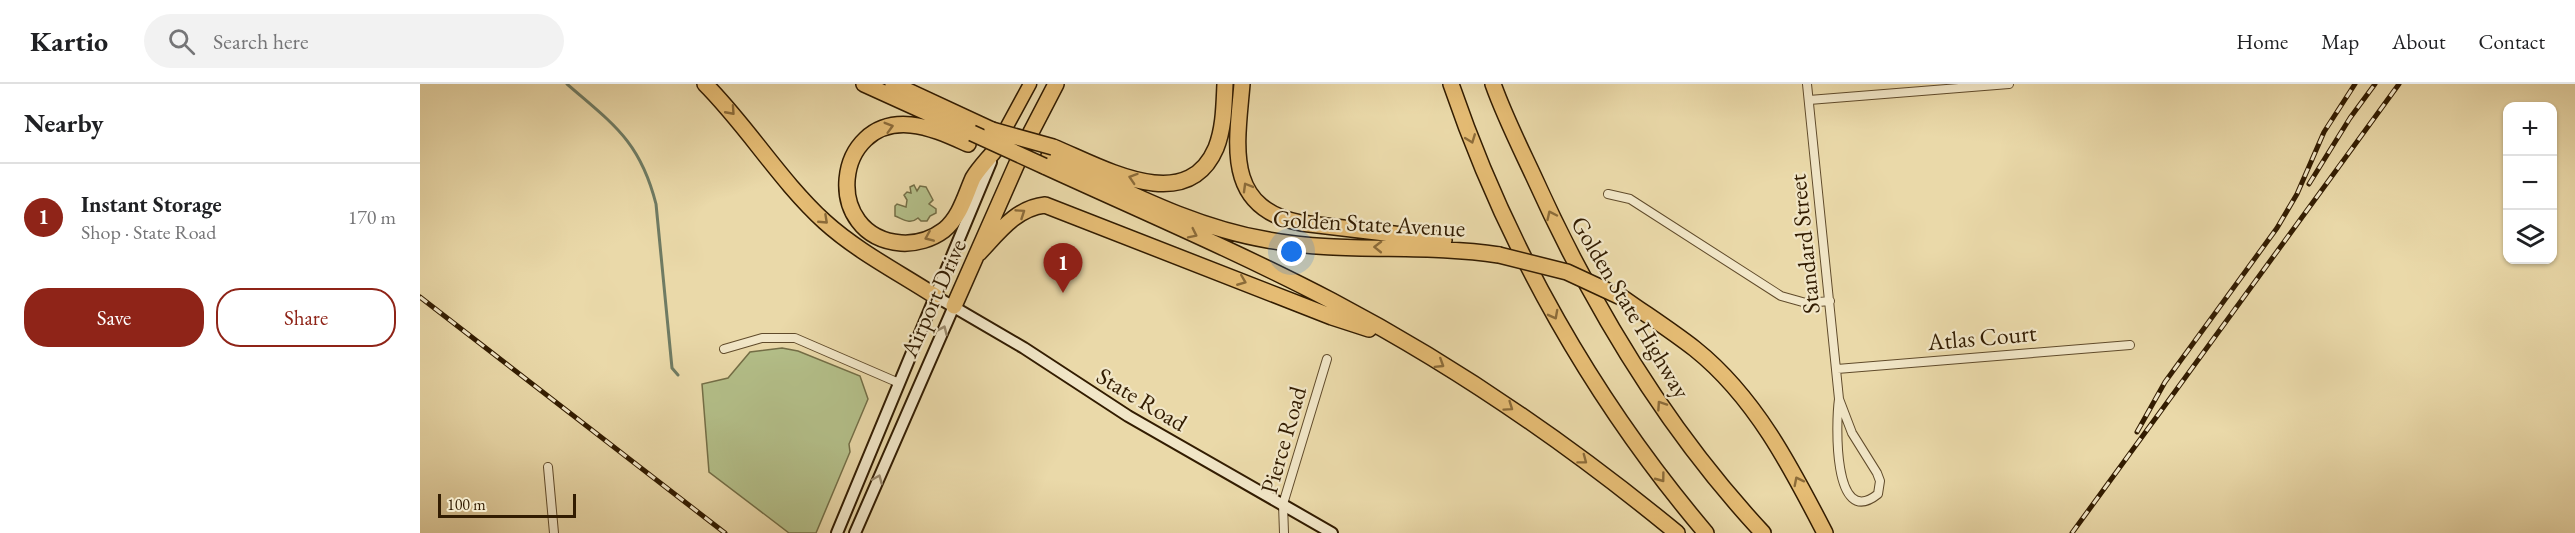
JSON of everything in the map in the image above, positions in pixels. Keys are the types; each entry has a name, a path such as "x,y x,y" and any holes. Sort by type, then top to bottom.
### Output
{"highway":[{"path":"705,84 741,122 808,205 825,222 844,237 935,296"},
{"name":"Golden State Avenue","path":"864,84 972,133 1046,158 1210,226 1248,237 1308,245 1449,249 1499,254"},
{"name":"Golden State Avenue","path":"893,84 972,133 992,130 1182,229 1331,301 1403,341 1497,399 1559,442 1677,533"},
{"name":"Airport Drive","path":"954,306 1029,136 1056,84"},
{"path":"1047,102 1066,84"},
{"path":"1046,158 1139,181 1160,184 1180,181 1199,171 1216,148 1221,129 1225,84"},
{"path":"1242,84 1237,162 1248,192 1266,210 1281,218 1301,223 1459,242 1531,261 1585,279 1623,298 1696,350 1730,383 1761,420 1825,533"},
{"path":"1451,84 1502,213 1556,318 1632,438 1706,533"},
{"name":"Golden State Highway","path":"1493,84 1551,215 1606,320 1680,431 1763,533"},
{"path":"972,133 911,125 891,126 878,131 862,143 848,167 847,195 853,213 865,228 884,239 904,243 926,240 945,229 951,222 975,176 996,149"},
{"path":"979,253 1021,212 1032,206 1045,204 1332,317 1403,341"}],"main road":[{"name":"Airport Drive","path":"837,533 996,149 1012,113 1030,84"},
{"name":"State Road","path":"935,296 1024,348 1128,416 1332,533"},
{"name":"Airport Drive","path":"855,533 954,306"}],"street":[{"name":"Standard Street","path":"1807,84 1837,369 1839,399 1835,420 1842,481 1850,496 1868,500 1878,494 1880,481 1852,433 1839,399"},
{"path":"1809,100 2009,84"},
{"path":"1608,194 1630,199 1781,296 1806,303 1830,301"},
{"path":"724,349 762,338 795,338 899,383"},
{"name":"Atlas Court","path":"1837,369 2130,345"},
{"name":"Pierce Road","path":"1284,533 1283,504 1327,359"},
{"path":"548,467 554,533"}],"green space":[{"path":"914,185 917,191 920,186 926,187 933,200 929,204 936,209 936,213 927,221 921,221 918,218 909,221 895,216 895,206 897,204 906,207 907,200 904,195 907,192 911,193 910,187"},
{"path":"782,348 798,351 860,376 868,399 849,444 850,452 816,533 789,533 709,472 702,384 728,378 750,352"}],"waterway":[{"path":"567,84 623,135 642,164 649,182 656,204 672,368 678,375"}],"railway":[{"path":"2137,432 2165,382 2277,228 2297,194 2324,132 2355,84"},
{"path":"2309,184 2350,118 2375,84"},
{"path":"2072,533 2399,84"},
{"path":"420,297 725,533"}],"place":[{"name":"Instant Storage","path":"1063,293"}]}
